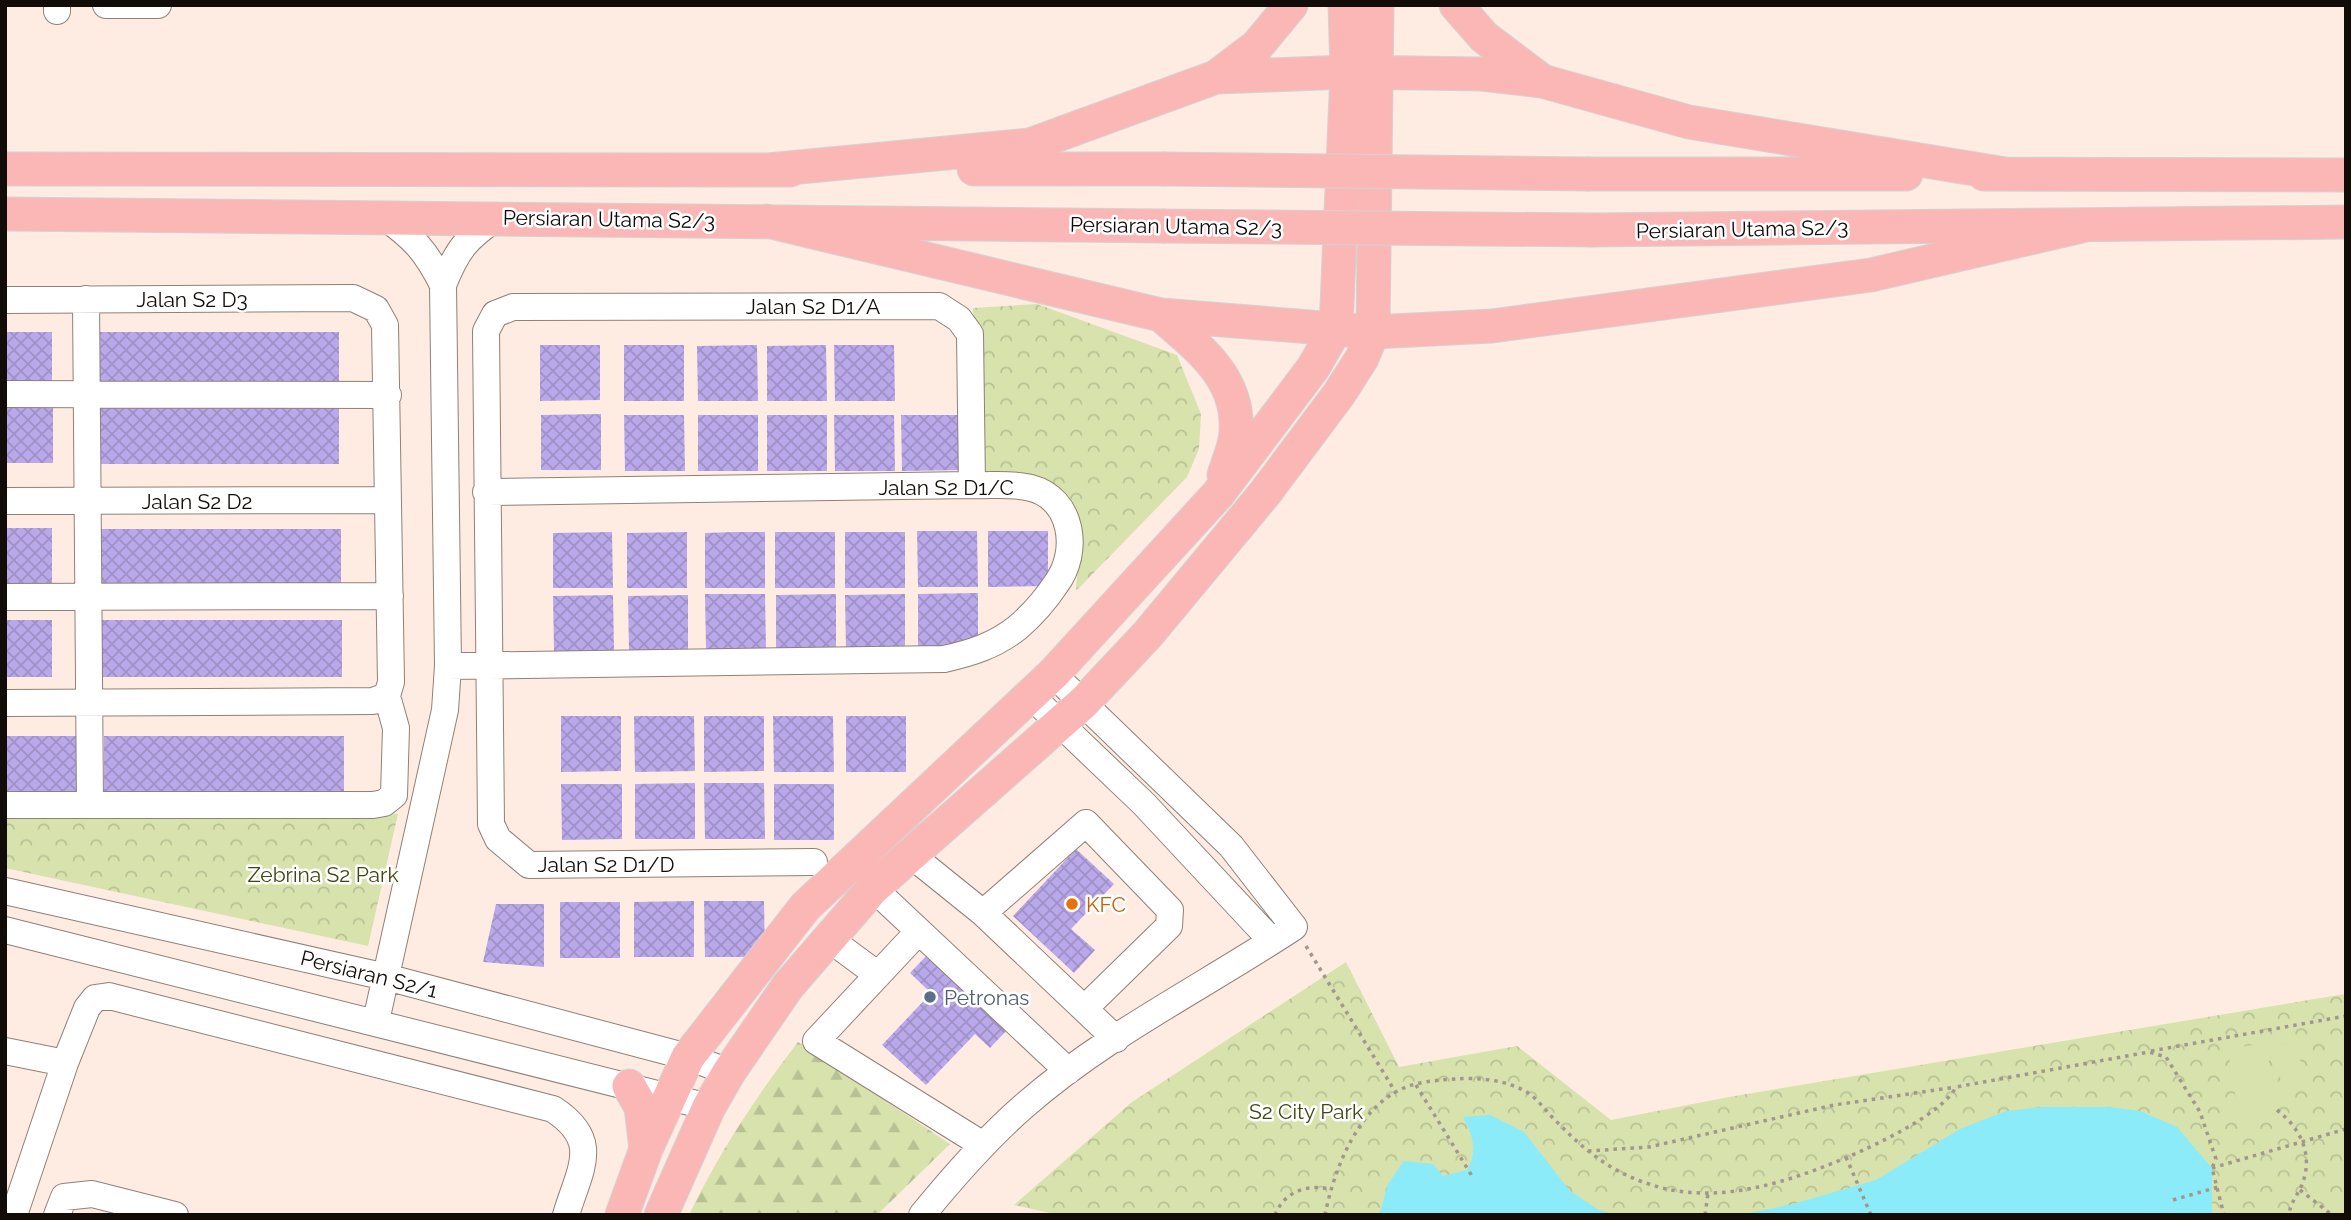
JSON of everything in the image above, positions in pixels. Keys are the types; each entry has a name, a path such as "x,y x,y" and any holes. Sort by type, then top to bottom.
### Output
{"main road":[{"path":"768,170 1030,145 1216,77 1257,46 1292,5"},
{"path":"661,1215 709,1107 729,1072 788,986 873,888 1084,702 1148,634 1265,493 1339,394 1362,358 1373,332 1361,72 1345,5"},
{"path":"622,1215 646,1149 688,1057 805,907 1042,685 1218,494 1313,368 1336,328 1361,72 1377,5"},
{"path":"1456,5 1484,37 1542,81"},
{"path":"1216,77 1361,72 1482,74 1542,81 1689,122 2005,174"},
{"path":"5,169 1163,169 1590,174 2346,175"},
{"name":"Persiaran Utama S2/3","path":"5,214 1593,230 2346,222"},
{"path":"767,221 1161,315 1373,332 1492,326 1871,275 2086,225"},
{"path":"1161,315 1214,362 1233,399 1236,434 1218,494"},
{"path":"629,1086 641,1107 646,1149"}],"street":[{"path":"106,5 158,5"},
{"path":"383,216 414,238 427,254 443,285"},
{"path":"376,1021 445,710 448,666 443,285 455,254 470,236 498,217"},
{"name":"Jalan S2 D3","path":"5,300 353,298 376,309 385,325 388,395"},
{"path":"86,299 90,805"},
{"name":"Jalan S2 D1/A","path":"495,314 513,307 939,306 959,319 970,334 972,485"},
{"name":"Jalan S2 D1/D","path":"495,314 486,331 486,492 491,824 498,839 529,865 814,862"},
{"path":"5,394 388,395 391,682 387,696 396,727 394,795 384,803 5,805"},
{"name":"Jalan S2 D1/C","path":"448,666 944,659 979,652 1018,627 1058,583 1068,553 1069,521 1054,499 1031,487 972,485 486,492"},
{"name":"Jalan S2 D2","path":"5,502 388,500"},
{"path":"5,597 390,596"},
{"path":"1042,685 1084,702 1231,846 1283,934"},
{"path":"1042,685 1059,723 1283,934"},
{"path":"5,703 373,701 387,696"},
{"path":"983,914 1086,823 1170,909 1169,926 1086,1007"},
{"path":"911,855 983,914 1086,1007 1116,1039"},
{"path":"873,888 1068,1071"},
{"name":"Persiaran S2/1","path":"5,891 386,977 688,1057 729,1072"},
{"name":"Persiaran S2/1","path":"5,930 376,1021 709,1107"},
{"path":"919,932 816,1041 983,1145"},
{"path":"932,1212 983,1145 1024,1106 1068,1071 1283,934"},
{"path":"828,938 878,975"},
{"path":"14,1215 65,1063 87,1008 95,998 109,996 554,1109 573,1121 583,1138 583,1156 566,1215"},
{"path":"5,1051 65,1063"},
{"path":"57,1215 64,1197 92,1194 175,1215"}],"path":[{"path":"1283,934 1396,1093"},
{"path":"1586,1152 1649,1147 1834,1105 1956,1087 2346,1016"},
{"path":"2149,1052 2166,1056 2200,1112 2216,1159 2212,1168 2224,1215"},
{"path":"1325,1215 1330,1189 1353,1137 1371,1112 1396,1093 1416,1085 1473,1077 1492,1080 1527,1093 1586,1152 1610,1168 1651,1185 1708,1193 1740,1191 1804,1174 1846,1157 1923,1116 1951,1097 1956,1087"},
{"path":"1416,1085 1472,1176"},
{"path":"2277,1110 2292,1122 2303,1142 2307,1167 2289,1215"},
{"path":"2212,1168 2346,1129"},
{"path":"1846,1157 1871,1215"},
{"path":"2173,1200 2218,1186"},
{"path":"1275,1215 1280,1201 1287,1195 1303,1188 1330,1189"},
{"path":"2300,1190 2332,1215"},
{"path":"1705,1215 1708,1193"}],"green space":[{"path":"1037,304 1177,355 1201,414 1199,449 1187,477 1076,591 1078,524 1067,495 1056,485 1039,479 979,474 973,308"},
{"name":"Zebrina S2 Park","path":"5,811 398,814 368,946 5,868"},
{"name":"S2 City Park","path":"1346,962 1399,1067 1517,1046 1611,1120 1729,1097 2345,994 2346,1215 1059,1215 1014,1205 1132,1102"},
{"path":"2297,1041 2304,1085 2282,1089 2275,1045"},
{"path":"798,1042 950,1144 877,1215 689,1215 739,1126"},
{"path":"2266,1043 2278,1120 2240,1126 2228,1049"}],"water":[{"path":"2042,1107 2109,1107 2140,1111 2177,1127 2212,1168 2212,1215 1739,1215 1793,1204 1876,1180 1960,1129 2006,1111"},
{"path":"1490,1115 1524,1132 1570,1191 1597,1209 1614,1215 1379,1215 1388,1184 1404,1161 1433,1164 1443,1176 1467,1170 1473,1143 1463,1117"}],"building":[{"path":"5,332 52,332 52,390 5,390"},
{"path":"99,332 339,332 339,389 99,389"},
{"path":"540,345 600,345 600,400 540,401"},
{"path":"624,345 684,345 684,401 624,401"},
{"path":"757,345 758,401 698,401 697,346"},
{"path":"826,345 827,401 767,401 767,346"},
{"path":"834,345 894,345 895,401 835,401"},
{"path":"5,406 53,406 53,463 5,463"},
{"path":"99,407 339,407 339,464 99,464"},
{"path":"601,414 601,470 541,470 541,415"},
{"path":"624,415 684,415 685,471 625,471"},
{"path":"698,415 758,415 758,471 698,471"},
{"path":"767,415 827,415 827,471 767,471"},
{"path":"834,415 894,415 895,471 835,471"},
{"path":"901,415 961,415 962,470 902,471"},
{"path":"5,528 52,528 52,585 5,585"},
{"path":"100,529 341,529 341,586 100,586"},
{"path":"917,531 977,531 978,587 918,587"},
{"path":"988,531 1048,531 1048,586 988,587"},
{"path":"612,532 613,588 553,588 553,533"},
{"path":"687,532 687,588 627,588 627,533"},
{"path":"765,532 765,588 705,588 705,533"},
{"path":"775,532 835,532 835,588 775,588"},
{"path":"845,532 905,532 905,588 845,588"},
{"path":"978,593 978,649 918,649 918,594"},
{"path":"705,594 765,594 766,650 706,650"},
{"path":"836,594 836,650 776,651 776,595"},
{"path":"905,594 905,650 846,651 845,595"},
{"path":"613,595 614,651 554,651 553,596"},
{"path":"688,595 688,651 629,651 628,596"},
{"path":"5,620 52,620 52,677 5,677"},
{"path":"102,620 342,620 342,677 102,677"},
{"path":"561,716 621,716 621,771 561,772"},
{"path":"634,716 694,716 695,771 635,772"},
{"path":"704,716 764,716 764,771 704,772"},
{"path":"773,716 833,716 834,772 774,772"},
{"path":"846,716 906,716 906,772 846,772"},
{"path":"5,736 78,736 78,793 5,793"},
{"path":"104,736 344,736 344,793 104,793"},
{"path":"695,783 695,839 635,839 635,784"},
{"path":"704,783 764,783 765,839 705,839"},
{"path":"561,784 622,784 622,839 562,840"},
{"path":"774,784 834,784 834,840 774,840"},
{"path":"1076,849 1114,884 1071,929 1095,950 1074,973 1013,916"},
{"path":"694,901 694,957 634,957 634,902"},
{"path":"704,901 764,901 765,957 705,957"},
{"path":"560,902 620,902 620,958 560,958"},
{"path":"496,904 544,904 544,967 483,962"},
{"path":"928,954 1008,1029 990,1048 975,1034 926,1085 882,1045 931,993 910,973"}],"place":[{"name":"KFC","path":"1072,904"},
{"name":"Petronas","path":"930,997"}]}
